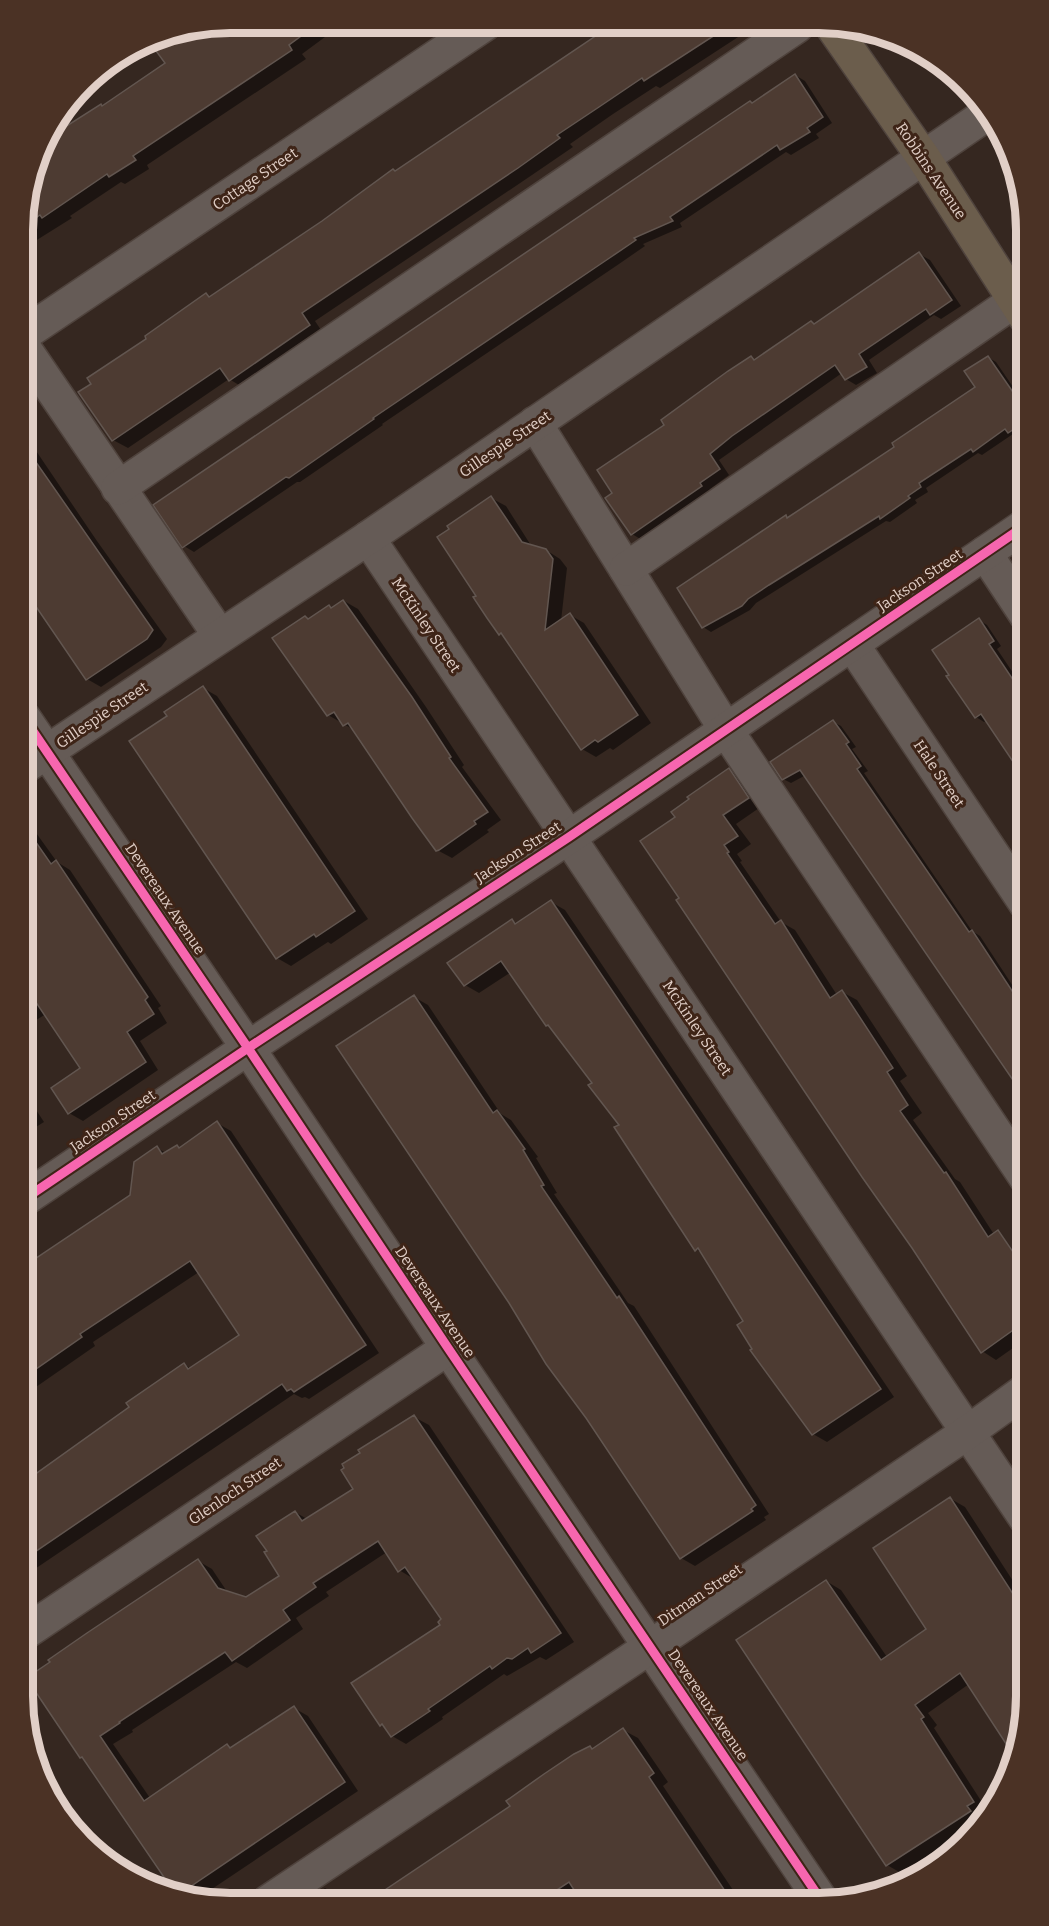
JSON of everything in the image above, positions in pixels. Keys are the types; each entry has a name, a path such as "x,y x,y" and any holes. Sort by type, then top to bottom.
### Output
{"highway":[{"name":"Robbins Avenue","path":"838,34 1016,294"}],"street":[{"name":"Cottage Street","path":"33,328 472,33"},
{"path":"118,488 787,33"},
{"name":"Gillespie Street","path":"35,759 368,538 981,118"},
{"path":"626,569 1016,309"},
{"path":"33,361 220,636"},
{"path":"535,423 726,730 1016,1163"},
{"name":"Jackson Street","path":"33,1193 248,1048 569,837 1016,532"},
{"name":"McKinley Street","path":"368,538 1016,1504"},
{"path":"985,553 1016,600"},
{"name":"Hale Street","path":"852,644 1016,889"},
{"name":"Devereaux Avenue","path":"35,759 248,1048 447,1348 816,1893"},
{"name":"Glenloch Street","path":"33,1627 447,1348"},
{"name":"Ditman Street","path":"281,1893 650,1647 968,1432 1016,1396"}],"building":[{"path":"230,33 305,33 289,45 292,50 133,156 136,160 109,177 107,174 42,218 40,215 34,219 43,166 59,131 101,104 102,106 165,63 154,48 191,37"},
{"path":"600,33 718,33 644,81 642,78 557,135 560,138 518,168 302,313 310,325 229,381 220,368 112,441 78,392 91,384 87,378 146,339 145,336 206,293 209,297 322,221 393,169 395,171"},
{"path":"795,74 823,117 807,128 810,132 780,150 777,145 670,217 673,221 634,238 636,240 373,418 289,478 286,477 182,548 153,505 729,115 750,101 752,103"},
{"path":"919,252 952,300 930,315 926,309 859,354 867,367 845,380 835,365 732,436 710,454 720,469 700,483 702,486 631,535 605,498 612,493 597,470 664,425 661,420 728,371 751,356 754,360 811,321 814,324"},
{"path":"988,356 1016,397 1016,428 1008,433 1005,429 973,452 971,449 919,483 921,487 908,496 910,498 880,519 879,516 769,585 748,599 742,606 702,628 677,588 786,515 787,518 894,447 892,443 975,387 964,371"},
{"path":"33,458 153,630 147,639 86,680 33,602"},
{"path":"491,496 522,542 546,549 553,559 545,630 570,613 638,715 598,742 595,740 581,750 501,633 499,635 487,618 473,597 476,596 437,537 449,529 447,526"},
{"path":"343,600 412,697 451,757 449,758 488,812 474,821 476,824 439,850 436,851 412,818 348,723 343,726 334,712 327,716 272,638 305,616 308,619 329,605 331,608"},
{"path":"979,618 994,641 989,644 1016,684 1016,766 981,714 975,718 946,676 949,675 932,650"},
{"path":"203,686 355,911 316,937 314,934 276,959 129,741 167,716 164,712"},
{"path":"833,720 849,742 846,744 861,766 857,769 969,932 972,930 1016,997 1016,1084 800,770 782,780 770,762"},
{"path":"729,768 749,798 723,815 738,836 724,845 729,852 727,853 775,924 781,920 830,998 842,990 893,1068 887,1072 908,1105 900,1111 944,1173 946,1172 988,1237 998,1230 1016,1256 1016,1328 981,1353 676,900 679,898 640,841 675,817 671,812 689,799 687,797"},
{"path":"33,838 51,864 56,860 148,997 145,1000 154,1014 127,1032 146,1062 68,1114 51,1088 80,1068 33,998"},
{"path":"551,900 881,1389 812,1435 750,1350 752,1349 737,1325 743,1321 698,1248 695,1251 614,1127 619,1125 588,1085 592,1083 548,1025 546,1026 501,961 464,986 447,963 512,919 515,924"},
{"path":"414,995 493,1113 497,1110 525,1149 523,1150 544,1185 541,1186 617,1298 619,1296 756,1505 751,1509 753,1511 680,1559 586,1418 546,1364 509,1303 336,1046"},
{"path":"217,1121 366,1345 294,1392 291,1389 287,1391 282,1384 33,1553 33,1476 129,1407 126,1403 184,1363 188,1369 239,1335 190,1261 80,1334 82,1337 33,1371 33,1260 130,1195 134,1162 157,1146 162,1154 177,1145 179,1148"},
{"path":"414,1415 561,1633 531,1653 528,1648 512,1659 507,1658 492,1669 490,1666 391,1737 382,1724 380,1726 351,1683 440,1625 438,1622 441,1619 405,1567 398,1572 378,1541 313,1583 316,1587 283,1610 290,1620 232,1661 225,1652 100,1736 144,1801 227,1744 230,1748 294,1706 345,1782 189,1888 167,1882 33,1688 35,1687 33,1674 50,1662 48,1660 198,1559 218,1588 246,1597 279,1576 264,1552 267,1551 256,1536 295,1511 302,1521 353,1489 341,1470 344,1468 342,1464 360,1453 358,1450"},
{"path":"950,1497 1016,1599 1016,1709 1009,1748 960,1673 915,1705 924,1717 921,1719 974,1802 967,1806 971,1811 886,1866 736,1640 826,1580 881,1660 926,1629 873,1548"},
{"path":"623,1728 654,1773 649,1777 726,1893 587,1893 586,1891 576,1893 569,1882 552,1893 380,1893 510,1806 506,1801 544,1774 574,1754 590,1746 592,1749"}],"cycle path":[{"path":"33,1193 248,1048 569,837 1016,532"},
{"path":"33,731 816,1893"}]}
